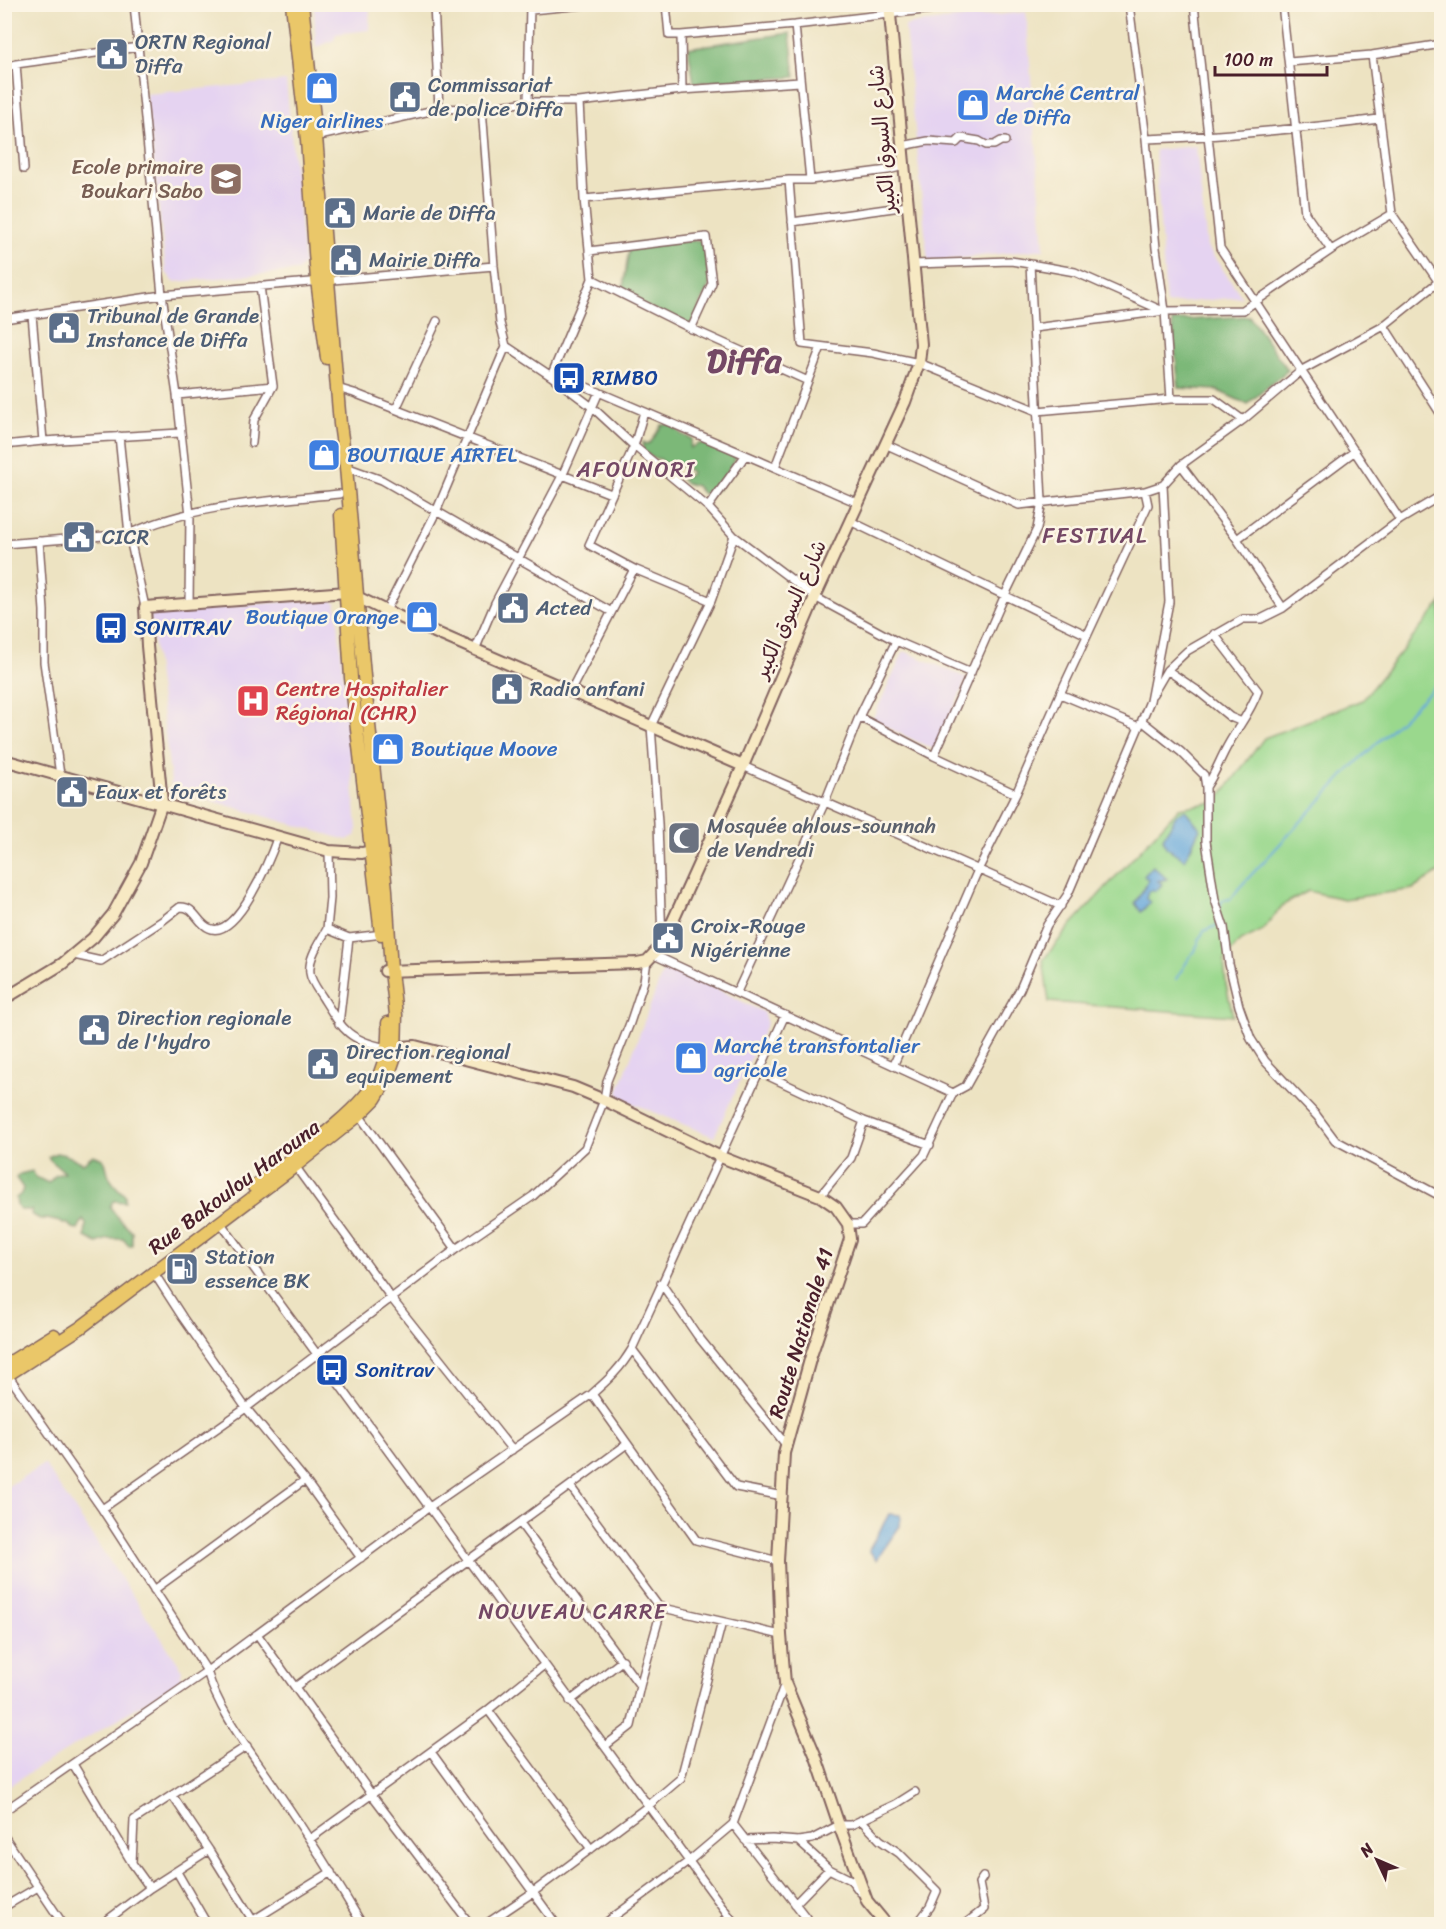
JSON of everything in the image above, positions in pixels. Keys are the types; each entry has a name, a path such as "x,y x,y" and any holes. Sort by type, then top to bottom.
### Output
{"highway":[{"path":"292,4 311,139"},
{"path":"302,4 322,280 338,456 339,494 352,594"},
{"path":"322,280 346,467 352,594"},
{"name":"Rue Bakoulou Harouna","path":"6,1373 80,1328 295,1166 359,1115 375,1099 387,1079 395,1056 391,1047 388,1024 388,971 377,849 351,678 352,594"},
{"name":"Rue Bakoulou Harouna","path":"6,1373 129,1283 353,1109 368,1093 391,1047"}],"street":[{"path":"134,4 162,295 177,395 190,514 189,604"},
{"path":"434,4 439,109"},
{"path":"528,102 530,7 594,4"},
{"path":"666,4 669,35 795,25 889,9 975,4"},
{"path":"1129,4 1165,311 1171,399"},
{"path":"1194,4 1220,248 1400,520"},
{"path":"1282,4 1305,213 1331,250"},
{"name":"شارع السوق الكبير","path":"651,958 662,945 743,766 815,597 905,402 919,363 921,345 889,9"},
{"path":"795,25 810,180"},
{"path":"681,35 682,90"},
{"path":"1289,62 1372,55 1442,44"},
{"path":"4,67 139,47"},
{"path":"885,444 1019,505 1145,491 1163,485 1180,465 1243,420 1302,370 1384,326 1440,280 1392,214 1372,55"},
{"path":"16,64 24,169"},
{"path":"311,139 439,109 482,108 528,102 579,102 682,90 800,82"},
{"path":"551,376 592,279 584,199 579,102"},
{"path":"386,611 436,512 506,346 494,266 482,108"},
{"path":"1146,139 1295,130 1379,119"},
{"path":"902,146 928,141 956,143 961,138 979,141 986,145 1005,141"},
{"path":"584,199 810,180 904,166"},
{"path":"789,180 802,344 873,353 919,363 1037,411 1171,399 1214,399 1243,420"},
{"path":"792,222 908,206"},
{"path":"1034,328 1165,311 1243,310 1331,250 1392,214"},
{"path":"589,251 706,237 712,283 691,329"},
{"path":"913,264 1011,261 1075,272 1165,311"},
{"path":"934,756 1005,595 1037,529 1042,501 1030,264"},
{"path":"4,319 162,295 494,266"},
{"path":"592,279 691,329 808,381"},
{"path":"252,443 254,420 273,386 260,286"},
{"path":"32,315 43,441"},
{"path":"396,409 437,321"},
{"path":"1384,326 1442,416"},
{"path":"506,346 592,407 634,446 708,507 734,536 815,597 896,641 971,673"},
{"path":"775,466 821,347"},
{"path":"551,376 599,392 858,503"},
{"path":"177,395 273,386"},
{"path":"337,388 611,494"},
{"path":"475,650 495,603 563,474 599,392"},
{"path":"644,412 634,446 589,545 634,569 711,601"},
{"path":"4,445 180,433"},
{"path":"4,999 74,955 113,914 141,862 162,804 145,607 129,534 119,436"},
{"path":"1237,539 1355,451"},
{"path":"708,507 745,456"},
{"path":"1180,465 1237,539 1283,608"},
{"path":"346,467 382,480 610,611"},
{"path":"1151,699 1169,602 1163,485"},
{"path":"894,1064 978,870 1016,794 1148,506 1145,491"},
{"path":"4,544 129,534 204,509 339,494"},
{"path":"848,1224 862,1224 924,1155 953,1093 966,1086 977,1070 1020,989 1047,925 1068,894 1151,699 1167,670 1187,651 1214,634 1243,619 1261,619 1283,608 1400,520 1442,495"},
{"path":"850,521 1088,635"},
{"path":"662,945 658,823 651,726 711,601 734,536"},
{"path":"39,542 44,611 44,662 60,775"},
{"path":"571,690 610,611 634,569"},
{"path":"145,607 352,594 386,611 571,690 1060,906"},
{"path":"1206,788 1258,691 1214,634"},
{"path":"737,992 825,802 859,717 896,641"},
{"path":"1167,670 1230,717 1242,722"},
{"path":"1060,694 1140,724 1182,752 1204,776 1206,841 1215,900 1224,927 1229,964 1239,1006 1251,1039 1265,1061 1317,1116 1335,1140 1442,1197"},
{"path":"859,717 934,756 1016,794"},
{"path":"4,760 329,851 362,853 377,849"},
{"path":"74,955 101,961 180,907 190,909 206,927 212,930 231,923 264,871 278,836"},
{"path":"329,851 330,898 327,929 311,957 310,973 315,985 345,1032 368,1044 391,1047"},
{"path":"327,929 349,938 385,934"},
{"path":"339,1024 349,938"},
{"path":"388,971 637,963 651,958 737,992 953,1093"},
{"path":"102,1509 246,1407 456,1250 533,1196 585,1148 604,1100 607,1081 630,1023 651,958"},
{"path":"4,1811 207,1671 428,1508 592,1394 622,1365 632,1349 785,1015"},
{"name":"Route Nationale 41","path":"391,1047 415,1046 573,1087 721,1157 820,1196 836,1207 848,1224 850,1239 812,1356 784,1453 778,1561 781,1635 785,1683 816,1757 867,1901 886,1924"},
{"path":"760,1072 864,1121 930,1145"},
{"path":"359,1115 456,1250"},
{"path":"820,1196 851,1158 864,1121"},
{"path":"295,1166 392,1299 512,1450"},
{"path":"220,1222 735,1924"},
{"path":"154,1272 183,1318 246,1407 305,1480 361,1558"},
{"path":"661,1283 697,1335 787,1446"},
{"path":"632,1349 736,1487 783,1496"},
{"path":"6,1373 102,1509 207,1671 212,1691 310,1839 362,1924"},
{"path":"592,1394 696,1540 778,1561"},
{"path":"295,1687 627,1444"},
{"path":"154,1590 305,1480"},
{"path":"570,1486 659,1606 781,1635"},
{"path":"520,1523 640,1686"},
{"path":"605,1746 631,1726 662,1607"},
{"path":"486,1924 591,1849 681,1778 722,1622"},
{"path":"257,1634 372,1795 470,1924"},
{"path":"570,1701 623,1660"},
{"path":"310,1839 488,1710 544,1665"},
{"path":"604,1924 688,1862 733,1824 785,1683"},
{"path":"488,1710 591,1849"},
{"path":"132,1863 134,1820 247,1746"},
{"path":"430,1752 556,1924"},
{"path":"73,1764 132,1863 150,1888"},
{"path":"745,1840 812,1839 839,1825 851,1825 896,1804 915,1792"},
{"path":"172,1795 209,1850 251,1923 331,1872"},
{"path":"861,1820 880,1840 899,1853 937,1891 930,1907 917,1924"},
{"path":"733,1824 810,1924"},
{"path":"4,1836 63,1924"},
{"path":"798,1841 829,1869 851,1880 867,1901"},
{"path":"102,1924 150,1888 209,1850"},
{"path":"795,1904 829,1869"},
{"path":"177,1872 207,1924"},
{"path":"965,1924 984,1909 979,1883 983,1876"},
{"path":"4,1907 38,1887"},
{"path":"719,1924 729,1917"}],"shaded area":[{"path":"314,5 370,5 369,30 336,34 334,40 316,48"},
{"name":"Marché Central de Diffa","path":"1026,12 1044,249 928,262 905,26"},
{"name":"Ecole primaire Boukari Sabo","path":"286,81 304,264 298,271 174,282 166,272 146,94"},
{"path":"1196,146 1207,247 1242,297 1166,304 1155,150"},
{"name":"Centre Hospitalier Régional (CHR)","path":"333,598 337,610 356,835 347,840 172,789 150,613"},
{"path":"904,651 967,678 935,750 872,720"},
{"name":"Marché transfontalier agricole","path":"666,963 763,1012 767,1023 714,1137 620,1098 618,1092"},
{"path":"44,1464 182,1669 180,1681 5,1788 5,1488"}],"green space":[{"path":"790,33 795,77 694,83 688,48"},
{"path":"705,240 710,284 690,328 622,294 630,244"},
{"path":"1249,316 1288,370 1247,404 1216,390 1179,388 1172,321"},
{"path":"672,424 681,434 692,439 690,448 701,443 737,456 719,489 703,494 696,486 683,482 681,478 690,475 691,472 682,466 665,464 643,451 643,442 647,444 651,442 662,425"},
{"path":"1441,603 1441,871 1413,889 1344,899 1308,891 1283,905 1263,930 1239,942 1224,961 1226,985 1233,1016 1049,1002 1043,960 1072,924 1179,808 1216,802 1264,738 1362,700"},
{"path":"56,1153 83,1163 93,1155 104,1160 112,1182 125,1195 125,1202 113,1201 110,1207 132,1231 132,1245 129,1246 123,1239 108,1239 97,1243 85,1237 86,1224 83,1220 78,1229 72,1228 67,1223 40,1219 31,1214 32,1210 20,1210 16,1198 21,1194 23,1188 16,1178 20,1174 32,1171 36,1177 48,1183 56,1175 64,1173 48,1157"}],"water":[{"path":"1185,810 1200,828 1185,860 1166,847 1163,838 1177,814"},
{"path":"1153,866 1167,879 1158,881 1162,884 1156,891 1148,891 1146,899 1150,902 1141,912 1135,903 1149,880 1144,876"},
{"path":"889,1514 900,1515 900,1526 876,1560 869,1550"}],"waterway":[{"path":"1220,907 1222,900 1231,899 1349,770 1442,680"},
{"path":"1176,979 1204,931 1218,925 1220,921"}],"place":[{"name":"ORTN Regional Diffa","path":"112,54"},
{"name":"Niger airlines","path":"322,88"},
{"name":"Commissariat de police Diffa","path":"405,97"},
{"name":"Marché Central de Diffa","path":"973,105"},
{"name":"Ecole primaire Boukari Sabo","path":"226,179"},
{"name":"Marie de Diffa","path":"340,213"},
{"name":"Mairie Diffa","path":"346,260"},
{"name":"Tribunal de Grande Instance de Diffa","path":"64,328"},
{"name":"RIMBO","path":"569,378"},
{"name":"BOUTIQUE AIRTEL","path":"324,455"},
{"name":"CICR","path":"79,537"},
{"name":"Acted","path":"513,608"},
{"name":"Boutique Orange","path":"422,617"},
{"name":"SONITRAV","path":"111,628"},
{"name":"Radio anfani","path":"507,689"},
{"name":"Centre Hospitalier Régional (CHR)","path":"253,701"},
{"name":"Boutique Moove","path":"388,749"},
{"name":"Eaux et forêts","path":"72,792"},
{"name":"Mosquée ahlous-sounnah de Vendredi","path":"684,838"},
{"name":"Croix-Rouge Nigérienne","path":"668,938"},
{"name":"Direction regionale de l'hydro","path":"94,1030"},
{"name":"Marché transfontalier agricole","path":"691,1058"},
{"name":"Direction regional equipement","path":"323,1064"},
{"name":"Station essence BK","path":"182,1269"},
{"name":"Sonitrav","path":"332,1370"}],"district":[{"name":"Diffa","path":"744,361"},
{"name":"AFOUNORI","path":"636,469"},
{"name":"FESTIVAL","path":"1095,535"},
{"name":"NOUVEAU CARRE","path":"573,1611"}]}
